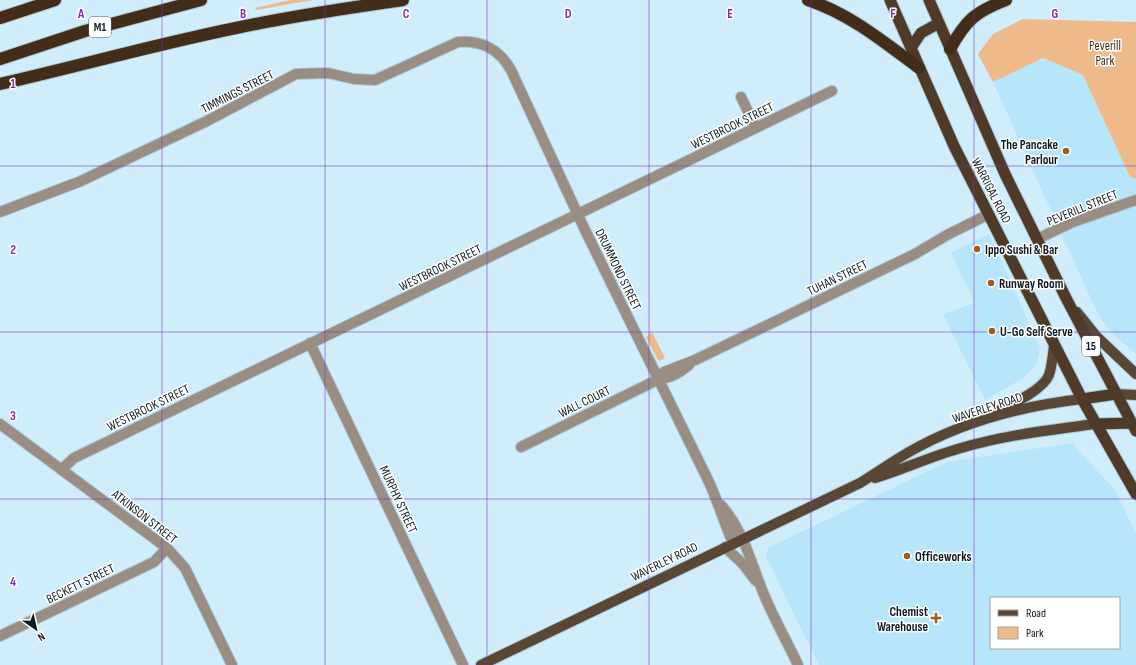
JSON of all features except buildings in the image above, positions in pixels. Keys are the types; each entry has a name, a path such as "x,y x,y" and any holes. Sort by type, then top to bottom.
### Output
{"highway":[{"path":"0,18 55,0"},
{"name":"M1","path":"0,59 85,31 201,0"},
{"path":"0,84 60,68 237,28 306,15 403,0"},
{"path":"808,0 840,13 858,24 919,68"},
{"name":"WARRIGAL ROAD","path":"890,0 954,146 1082,399 1136,494"},
{"name":"WARRIGAL ROAD","path":"929,0 1005,174 1066,298 1116,394 1135,426"},
{"path":"950,49 961,29 973,16 987,7 1006,0"},
{"path":"911,48 921,33 939,23"},
{"name":"WAVERLEY ROAD","path":"1082,399 1116,394"},
{"name":"WAVERLEY ROAD","path":"1096,424 1135,426"}],"main road":[{"path":"1066,298 1097,337 1136,374"},
{"path":"979,422 1032,392 1044,382 1049,373 1054,344"},
{"name":"WAVERLEY ROAD","path":"1116,394 1136,395"},
{"name":"WAVERLEY ROAD","path":"860,483 909,452 939,437 979,422 1028,408 1082,399"},
{"name":"WAVERLEY ROAD","path":"481,665 499,661 734,543 860,483 960,448 992,440 1022,434 1096,424"}],"street":[{"name":"TIMMINGS STREET","path":"0,212 81,181 207,121 296,74 328,73 354,79 376,80 458,42 473,41 492,48"},
{"name":"DRUMMOND STREET","path":"492,48 501,55 510,70 578,215 719,504 732,517 734,543 751,556 761,587"},
{"name":"WESTBROOK STREET","path":"62,469 74,458 832,91"},
{"path":"741,97 756,128"},
{"name":"PEVERILL STREET","path":"1037,239 1073,222 1136,200"},
{"name":"TUHAN STREET","path":"659,380 664,372 695,360 915,254 947,235 989,214"},
{"name":"MURPHY STREET","path":"310,343 464,665"},
{"name":"WALL COURT","path":"521,446 659,380"},
{"name":"ATKINSON STREET","path":"0,424 167,548 185,568 232,665"},
{"path":"734,543 743,564 761,587 798,665"},
{"name":"BECKETT STREET","path":"0,636 154,562 167,548"}],"shaded area":[{"path":"1043,58 1083,75 1130,177 1136,179 1136,354 1118,339 1105,325 1096,310 993,82"},
{"name":"U-Go Self Serve","path":"989,234 1040,348 1036,365 1023,378 985,400 943,314 975,303 951,253"},
{"path":"1072,443 1115,490 1136,534 1136,665 819,665 766,557 768,548 947,462"}],"green space":[{"path":"290,0 313,0 256,10 255,8"},
{"name":"Peverill Park","path":"1023,19 1136,22 1136,179 1130,177 1083,75 1043,58 993,82 978,54 993,34"},
{"path":"652,332 665,358 660,361 658,360 646,337"}],"place":[{"name":"The Pancake Parlour","path":"1066,151"},
{"name":"Ippo Sushi & Bar","path":"977,249"},
{"name":"Runway Room","path":"991,283"},
{"name":"U-Go Self Serve","path":"992,331"},
{"name":"Officeworks","path":"907,556"},
{"name":"Chemist Warehouse","path":"936,618"}]}
